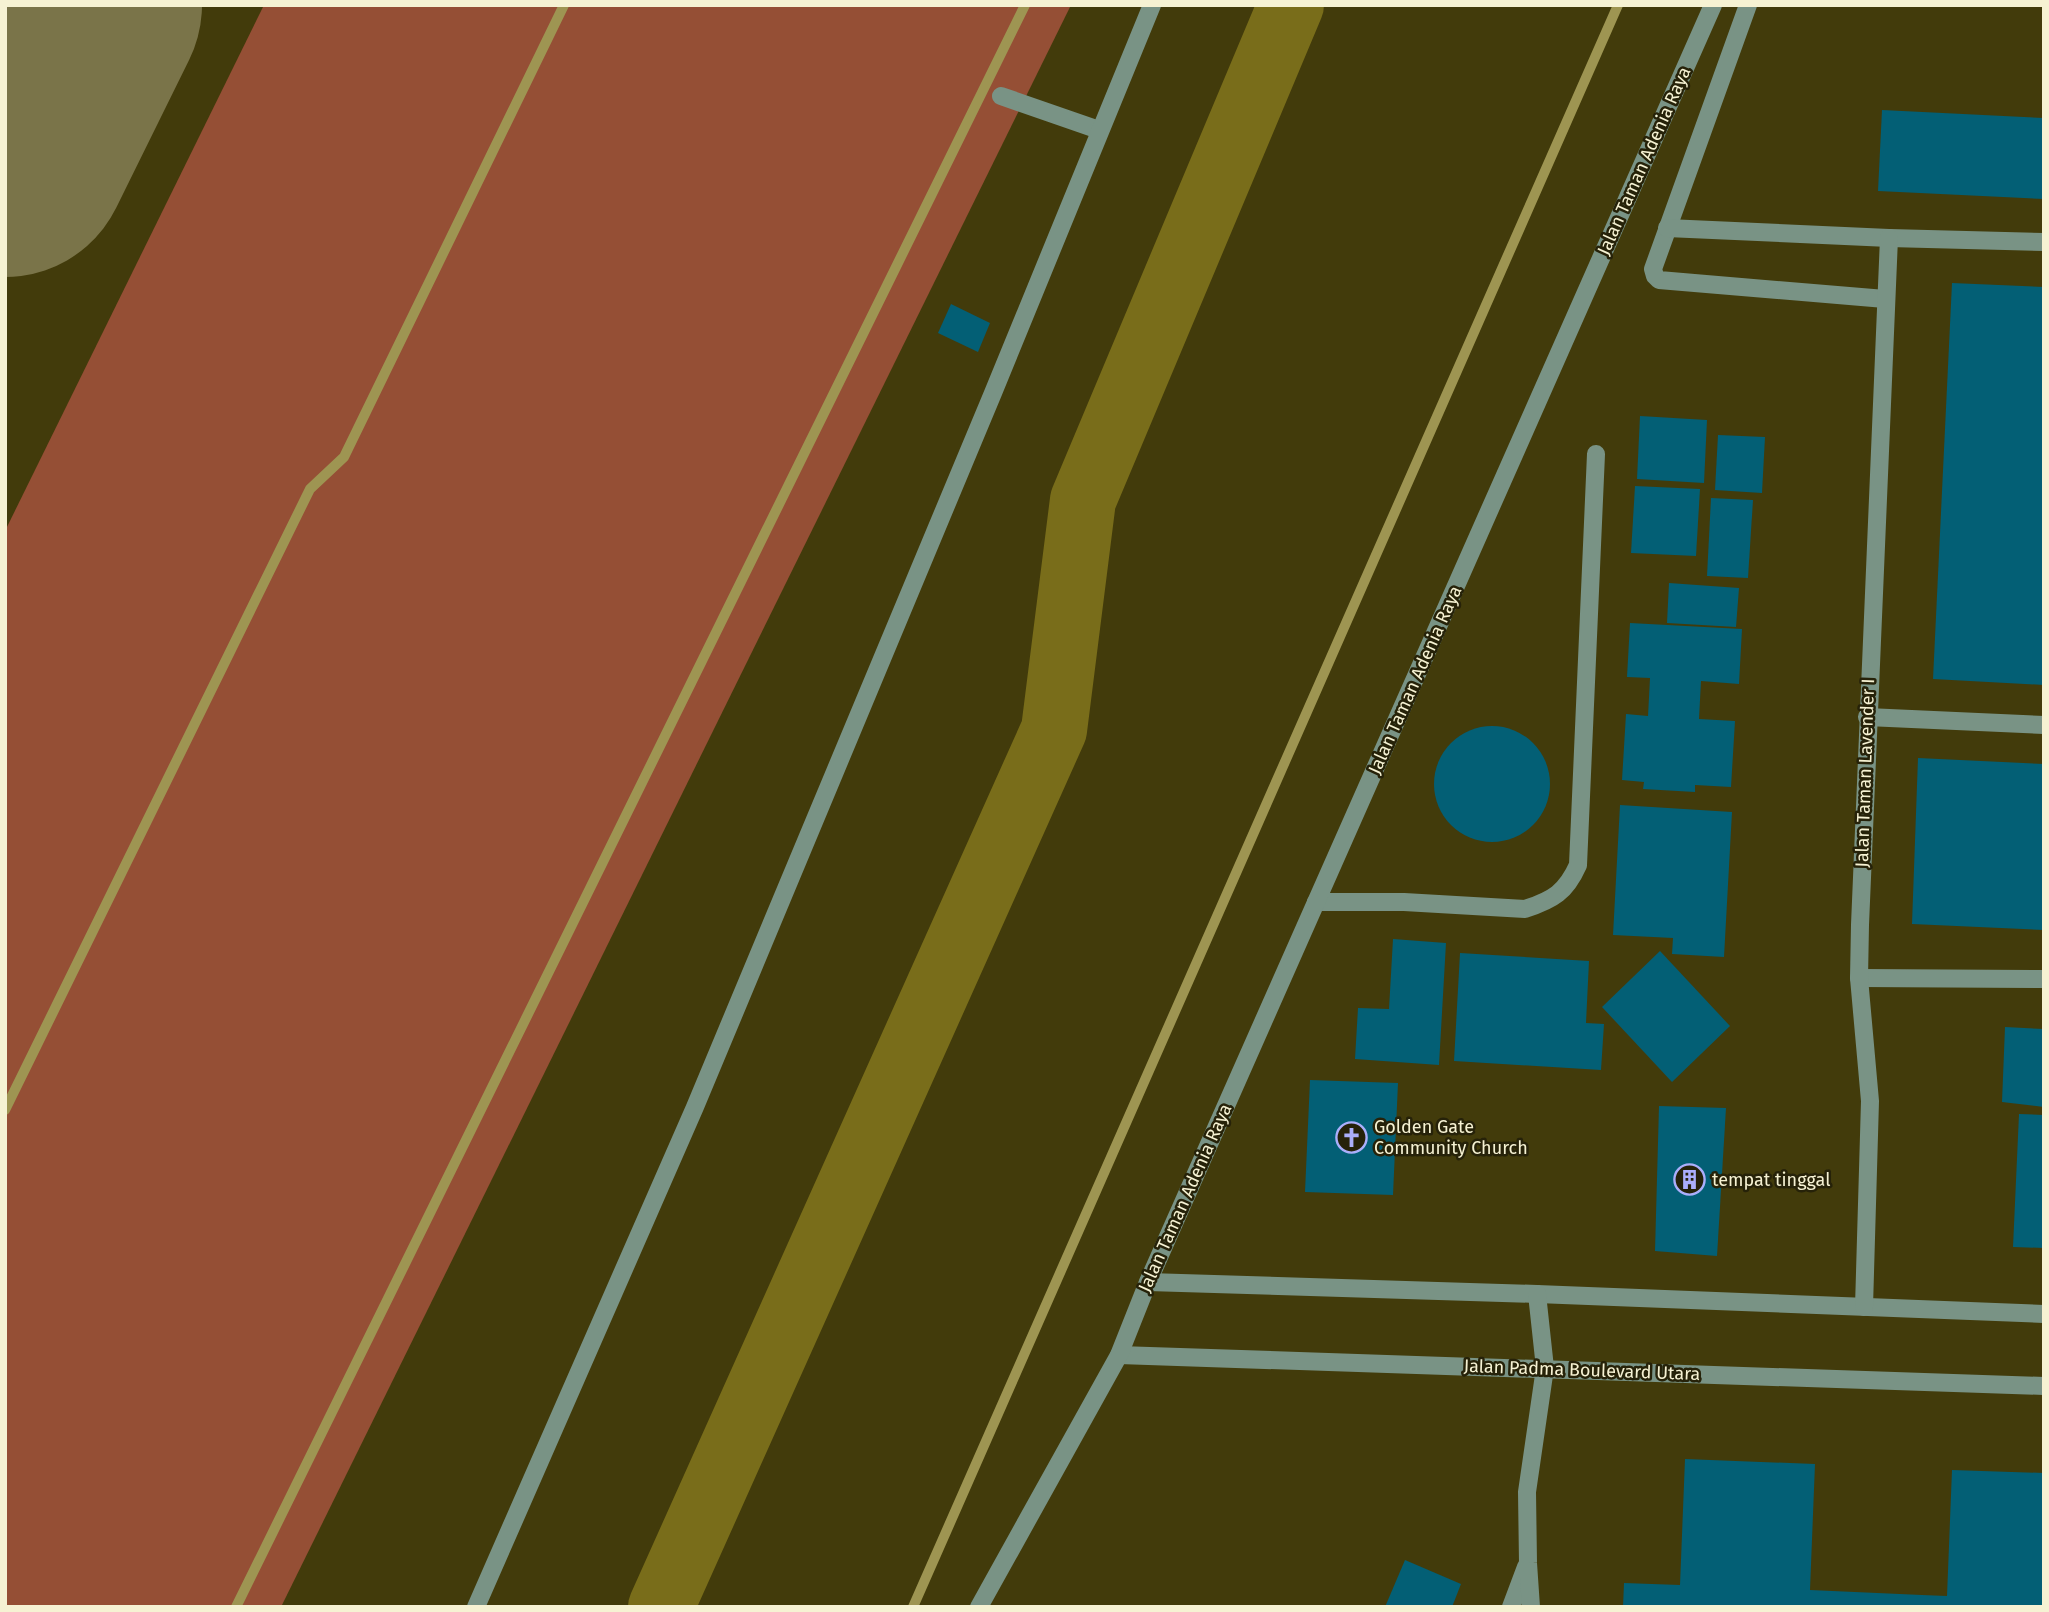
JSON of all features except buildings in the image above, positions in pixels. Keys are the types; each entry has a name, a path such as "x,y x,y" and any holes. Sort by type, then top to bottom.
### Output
{"street":[{"path":"476,1607 701,1094 1152,5"},
{"name":"Jalan Taman Adenia Raya","path":"979,1607 1119,1355 1148,1282 1713,5"},
{"path":"1748,5 1667,228 1653,269 1655,276 1659,279 1885,299"},
{"path":"1001,96 1099,130"},
{"path":"1667,228 2044,242"},
{"name":"Jalan Taman Lavender I","path":"1864,1307 1870,1101 1859,978 1867,716 1889,238"},
{"path":"1316,902 1404,902 1525,909 1559,894 1570,881 1578,865 1596,454"},
{"path":"1867,716 2044,725"},
{"path":"1859,978 2044,979"},
{"path":"1148,1282 2044,1314"},
{"path":"1531,1607 1528,1492 1545,1368 1537,1294"},
{"name":"Jalan Padma Boulevard Utara","path":"1119,1355 2044,1386"},
{"path":"1511,1607 1528,1563"}],"shaded area":[{"path":"264,5 1071,5 281,1607 5,1607 5,531"}],"waterway":[{"path":"5,1110 310,489 344,457 564,5"},
{"path":"236,1607 1025,5"},
{"path":"661,1607 1054,730 1083,500 1291,5"},
{"path":"913,1607 1618,5"}],"runway":[{"path":"5,153 78,5"}],"place":[{"name":"Golden Gate Community Church","path":"1351,1137"},
{"name":"tempat tinggal","path":"1689,1180"}]}
